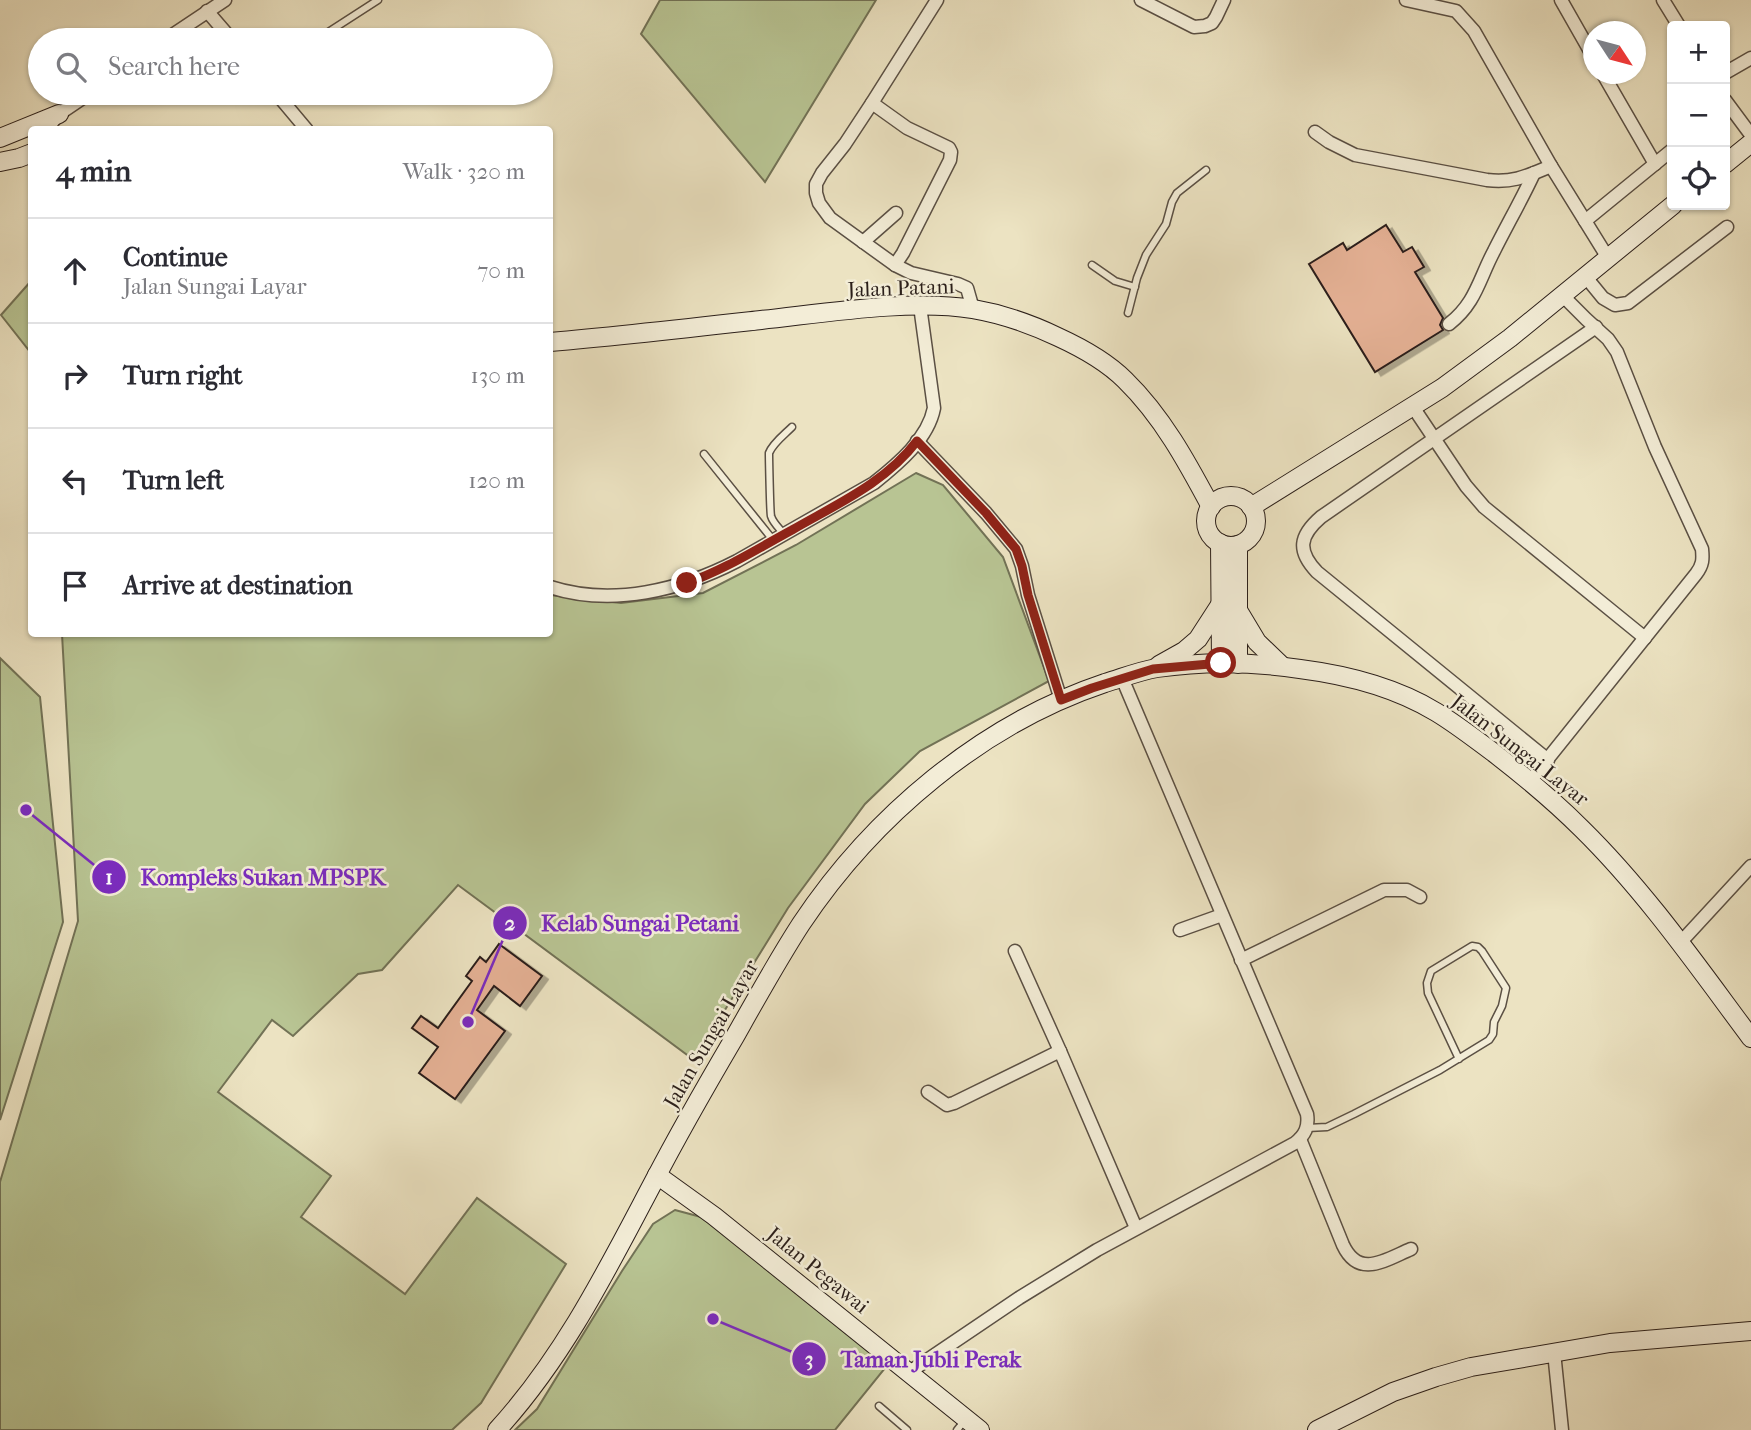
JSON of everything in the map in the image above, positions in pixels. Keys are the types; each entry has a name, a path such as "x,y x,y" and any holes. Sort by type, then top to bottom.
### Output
{"main road":[{"path":"30,126 59,114"},
{"path":"0,138 28,127"},
{"path":"1730,160 1751,143"},
{"path":"0,148 28,151"},
{"path":"0,163 28,153"},
{"path":"0,163 28,166"},
{"path":"1251,507 1442,388 1510,338 1667,210"},
{"name":"Jalan Patani","path":"553,342 920,306 973,309 1009,318 1040,328 1081,348 1125,380 1165,427 1211,507"},
{"path":"1234,496 1244,500 1251,507 1256,520 1250,537 1238,545 1220,543 1211,535 1207,524 1211,507 1219,500 1234,496"},
{"path":"1220,543 1220,604 1230,663"},
{"path":"1230,663 1238,610 1238,545"},
{"path":"1153,669 1184,651 1198,639 1220,604"},
{"path":"1238,610 1257,642 1282,666"},
{"name":"Jalan Sungai Layar","path":"497,1430 539,1379 568,1336 748,1014 800,926 836,876 876,832 940,774 1004,730 1061,700 1122,678 1153,669 1230,663 1282,666 1357,680 1393,691 1431,709 1530,781 1580,827 1623,873 1680,943 1751,1038"},
{"name":"Jalan Pegawai","path":"657,1174 714,1216 908,1373 968,1426"},
{"path":"1317,1430 1393,1392 1471,1367 1611,1343 1751,1331"}],"street":[{"path":"182,28 225,0"},
{"path":"937,0 845,144 822,173 816,184 816,193 823,211 830,218 895,265 911,273 967,288 973,309"},
{"path":"1141,0 1194,27 1212,23 1224,0"},
{"path":"1406,0 1453,6 1474,31 1608,258"},
{"path":"1560,0 1583,39"},
{"path":"1663,0 1676,21"},
{"path":"207,11 222,28"},
{"path":"1730,70 1751,58"},
{"path":"1609,84 1655,164"},
{"path":"872,103 907,128 942,144 951,152 950,160 895,265"},
{"path":"49,126 59,114 72,105"},
{"path":"286,105 304,126"},
{"path":"1730,110 1751,135"},
{"path":"1314,132 1355,155 1487,180 1512,181 1552,166"},
{"path":"1585,221 1667,154"},
{"path":"1449,324 1470,303 1534,173"},
{"path":"863,242 896,213"},
{"path":"1585,276 1603,298 1615,306 1628,303 1727,226"},
{"path":"1530,781 1701,568 1703,560 1702,549 1655,447 1617,352 1608,339 1562,295"},
{"path":"553,588 572,593 619,595 687,583 719,570 874,483 917,441 932,418 934,408 920,306"},
{"path":"1548,760 1317,572 1306,557 1304,539 1310,527 1370,482 1596,327"},
{"path":"1413,407 1466,486 1484,507 1645,638"},
{"path":"917,441 986,513 1016,549 1061,700"},
{"path":"908,1373 1019,1297 1136,1228 1282,1151 1300,1139 1307,1128 1307,1115 1122,678"},
{"path":"1680,943 1751,866"},
{"path":"1241,960 1384,890 1407,890 1420,897"},
{"path":"1180,930 1222,915"},
{"path":"1015,951 1136,1228"},
{"path":"929,1092 947,1104 954,1103 1060,1051"},
{"path":"1300,1139 1343,1245 1352,1260 1367,1265 1411,1250"},
{"path":"1554,1352 1562,1430"}],"lane":[{"path":"335,28 378,0"},
{"path":"1128,313 1146,255 1168,219 1172,202 1177,193 1206,170"},
{"path":"1091,265 1115,281 1135,287"},
{"path":"779,537 769,510 771,480 768,456 772,447 792,427"},
{"path":"704,454 779,537"},
{"path":"1307,1128 1327,1126 1345,1118 1459,1059 1489,1040 1506,988 1482,951 1472,946 1431,971 1427,982 1428,993 1459,1059"},
{"path":"879,1406 907,1430"}],"green space":[{"path":"660,0 876,0 765,182 641,34"},
{"path":"28,284 28,349 1,315"},
{"path":"916,473 943,485 1003,557 1049,681 920,751 865,804 788,908 694,1060 458,885 382,970 358,974 293,1036 272,1020 218,1092 331,1176 301,1217 405,1294 477,1198 566,1264 481,1403 452,1430 0,1430 0,1182 78,921 62,637 553,637 553,595 621,603 703,593 796,545"},
{"path":"0,658 40,697 63,922 0,1120"},
{"path":"675,1210 701,1217 890,1362 835,1430 515,1430 537,1409 653,1224"}],"building":[{"path":"1386,225 1403,252 1412,247 1424,267 1415,272 1443,318 1440,325 1443,330 1375,372 1309,264 1343,243 1347,250"},
{"path":"499,944 542,976 520,1006 494,986 477,1010 505,1031 455,1099 419,1073 438,1047 412,1028 421,1016 438,1028 472,981 466,976 480,957 486,962"}],"place":[{"name":"Kompleks Sukan MPSPK","path":"26,810"},
{"name":"Kelab Sungai Petani","path":"468,1022"},
{"name":"Taman Jubli Perak","path":"713,1319"}],"route":[{"path":"687,583 737,561 859,493 888,472 917,441 986,513 1016,549 1061,700 1153,669 1221,663"}]}
